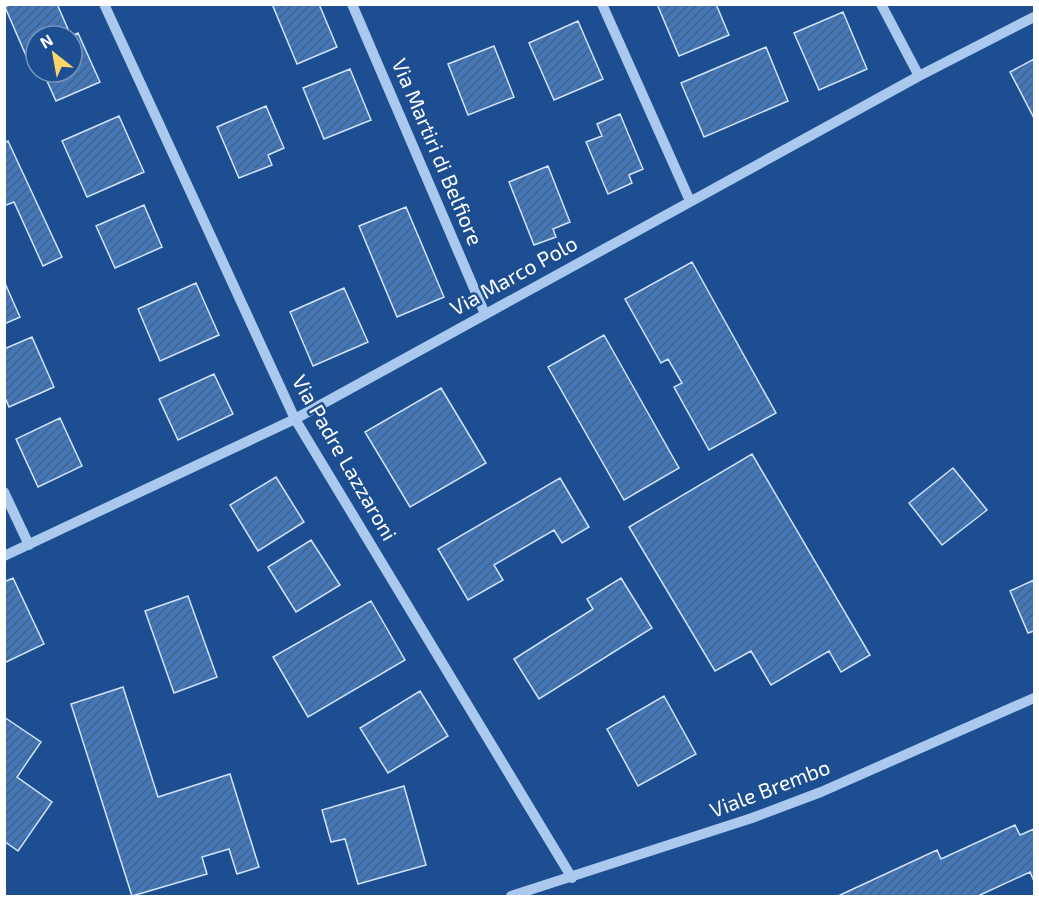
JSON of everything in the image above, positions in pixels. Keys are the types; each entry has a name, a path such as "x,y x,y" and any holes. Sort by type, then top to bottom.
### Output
{"street":[{"name":"Via Padre Lazzaroni","path":"104,4 295,419 572,878"},
{"name":"Via Martiri di Belfiore","path":"352,4 485,314"},
{"path":"602,4 690,201"},
{"path":"881,4 919,76"},
{"name":"Via Marco Polo","path":"4,556 295,419 919,76 1035,17"},
{"path":"4,492 29,545"},
{"name":"Viale Brembo","path":"511,897 678,845 799,800 1035,698"}],"building":[{"path":"10,4 57,4 66,24 24,24 24,51 5,7"},
{"path":"272,4 319,4 337,47 297,64"},
{"path":"657,4 716,4 729,35 679,56"},
{"path":"843,12 867,69 819,90 794,33"},
{"path":"578,21 603,79 554,100 529,43"},
{"path":"84,46 100,82 56,101 48,84 84,84"},
{"path":"494,46 514,97 468,115 448,64"},
{"path":"766,47 788,101 704,137 681,83"},
{"path":"1034,59 1034,114 1033,116 1010,72"},
{"path":"350,69 371,120 324,139 303,88"},
{"path":"266,106 284,148 268,155 272,165 239,178 217,127"},
{"path":"620,114 643,169 629,175 632,183 608,194 586,142 602,136 597,124"},
{"path":"119,116 144,172 87,197 62,141"},
{"path":"8,141 62,257 43,266 14,202 4,206 4,143"},
{"path":"548,166 570,222 553,229 556,237 534,245 509,182"},
{"path":"144,205 162,247 115,268 96,226"},
{"path":"406,207 444,297 397,317 359,226"},
{"path":"692,262 776,413 709,450 674,387 682,383 668,359 661,363 625,299"},
{"path":"4,281 20,317 4,324"},
{"path":"196,283 219,335 160,361 138,309"},
{"path":"344,288 368,342 313,366 290,312"},
{"path":"604,335 679,468 624,500 548,367"},
{"path":"32,337 54,387 9,407 4,395 4,349"},
{"path":"214,374 233,414 178,440 159,399"},
{"path":"441,388 486,463 410,507 365,432"},
{"path":"60,418 82,466 38,487 16,439"},
{"path":"752,454 870,655 841,672 829,651 771,685 751,651 715,671 629,527"},
{"path":"953,468 987,510 942,545 909,503"},
{"path":"276,477 304,522 258,551 230,505"},
{"path":"560,478 589,527 562,543 554,530 494,565 503,580 468,600 438,549"},
{"path":"311,540 340,585 296,612 268,567"},
{"path":"13,578 44,644 4,663 4,582"},
{"path":"621,578 652,628 539,699 514,659 593,609 587,599"},
{"path":"1034,580 1034,631 1028,633 1010,591"},
{"path":"188,596 217,677 174,693 145,611"},
{"path":"371,601 405,660 308,717 273,657"},
{"path":"123,687 158,797 230,774 259,867 237,874 229,849 202,857 207,874 132,896 71,704"},
{"path":"420,691 448,736 388,773 360,728"},
{"path":"664,696 696,754 638,786 607,729"},
{"path":"4,717 41,742 17,777 52,802 18,851 4,841"},
{"path":"404,786 426,865 358,884 345,839 331,842 322,810"},
{"path":"1015,825 1020,835 1034,829 1034,881 1030,872 978,896 838,896 937,850 941,859"}]}
